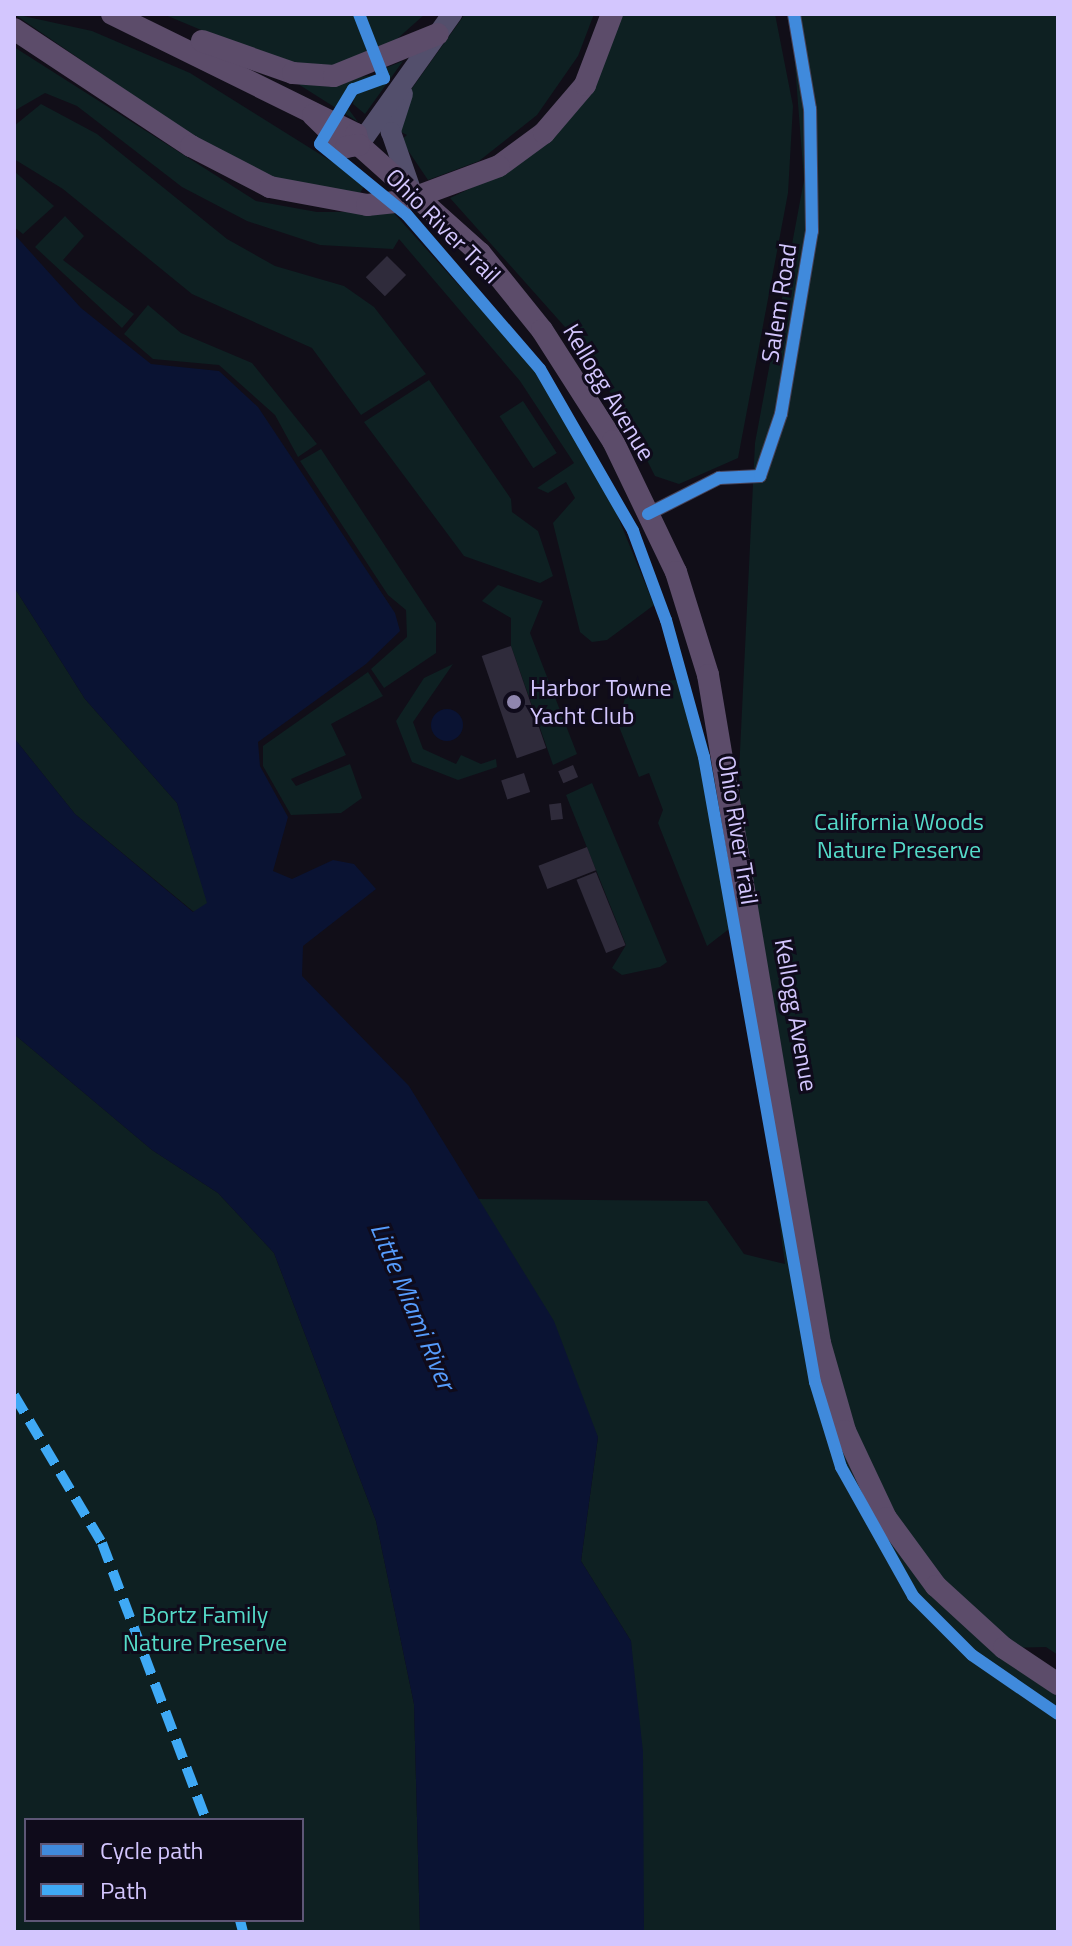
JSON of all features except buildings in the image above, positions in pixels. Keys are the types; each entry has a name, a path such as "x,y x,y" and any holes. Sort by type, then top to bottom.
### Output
{"main road":[{"name":"Kellogg Avenue","path":"112,14 152,29 313,115 336,120 359,145 410,187 480,253 542,330 592,404 648,514 692,619 725,756 820,1343 845,1431 866,1482 915,1560 971,1620 1058,1684"},
{"path":"14,29 191,146 270,187 367,205 405,201 499,166 544,133 585,85 612,14"},
{"path":"152,29 315,76 355,72 438,34"}],"street":[{"path":"359,145 452,14"},
{"name":"Salem Road","path":"648,514 719,478 760,476 781,414 812,231 810,109 794,14"},
{"path":"410,187 391,132 411,71"}],"green space":[{"path":"14,14 92,31 190,73 366,183 360,193 268,178 210,148"},
{"path":"163,14 354,14 370,59 351,67 275,61"},
{"path":"363,14 425,14 378,56"},
{"path":"465,14 594,14 578,56 537,115 479,161 428,180 401,140 407,135 399,131 405,98"},
{"path":"622,14 775,14 793,106 788,193 738,458 679,484 655,476 619,405 565,327 450,198 488,180 598,73"},
{"name":"California Woods Nature Preserve","path":"791,14 1058,14 1058,1655 1046,1647 1006,1648 1058,1684 1058,1932 644,1932 631,1641 581,1561 598,1437 477,1199 707,1201 744,1254 785,1264 749,993 739,772 755,443 804,180"},
{"path":"14,47 256,201 317,212 393,212 535,370 602,478 654,605 607,640 592,642 580,632 553,523 575,498 566,482 548,493 537,488 574,463 520,381 399,239 393,249 320,245 247,221 182,187 77,106 45,93 14,111"},
{"path":"403,61 365,114 353,104 354,94 388,80 383,69"},
{"path":"376,75 345,92 344,103 358,122 298,84"},
{"path":"41,104 97,134 227,239 275,266 344,286 374,307 426,374 361,415 312,348 192,294 63,189 14,159 14,126"},
{"path":"14,171 54,206 23,234 14,227"},
{"path":"65,216 84,236 63,260 134,314 122,328 35,247"},
{"path":"148,305 181,333 252,363 317,444 298,457 275,415 219,365 153,359 124,334"},
{"path":"429,380 511,499 512,512 538,531 553,576 540,583 464,556 364,422"},
{"path":"523,401 557,453 533,468 500,416"},
{"path":"321,449 436,623 436,653 384,688 371,669 407,637 406,610 388,595 300,461"},
{"path":"498,585 543,601 530,633 577,754 553,765 511,646 511,618 482,601"},
{"path":"14,587 85,699 177,803 208,904 194,912 75,814 14,738"},
{"path":"453,664 413,722 423,749 456,764 461,755 481,764 496,759 497,767 458,780 412,762 396,721 424,678"},
{"path":"368,672 383,696 331,724 346,755 291,779 296,786 350,764 362,798 341,813 291,815 263,766 263,746"},
{"path":"676,680 685,683 694,720 729,929 707,946 658,823 663,810 649,773 639,777 618,724 629,683"},
{"path":"592,783 667,962 660,967 622,975 612,968 626,945 566,795"},
{"name":"Bortz Family Nature Preserve","path":"14,1034 152,1150 218,1193 274,1253 376,1521 414,1704 420,1932 14,1932"}],"water":[{"name":"Little Miami River","path":"14,234 81,308 151,364 219,371 258,407 395,613 400,631 366,664 258,742 260,766 288,817 273,871 292,879 333,860 354,864 376,889 303,946 302,976 409,1086 554,1321 598,1437 581,1561 631,1641 643,1752 644,1932 420,1932 414,1704 376,1521 274,1253 218,1193 152,1150 14,1034 14,738 75,814 193,912 207,903 177,803 85,699 14,587"},
{"path":"447,709 458,714 463,725 458,736 447,741 436,736 431,725 436,714"}],"marked path":[{"path":"14,1395 102,1543 205,1818"},
{"path":"240,1922 243,1932"}],"cycle path":[{"name":"Ohio River Trail","path":"359,14 384,78 353,89 320,144 407,215 540,369 633,531 666,620 704,757 815,1382 841,1467 913,1596 972,1655 1058,1714"},
{"path":"648,514 719,478 760,476 781,414 812,231 810,109 794,14"}],"place":[{"name":"Harbor Towne Yacht Club","path":"514,702"}]}
